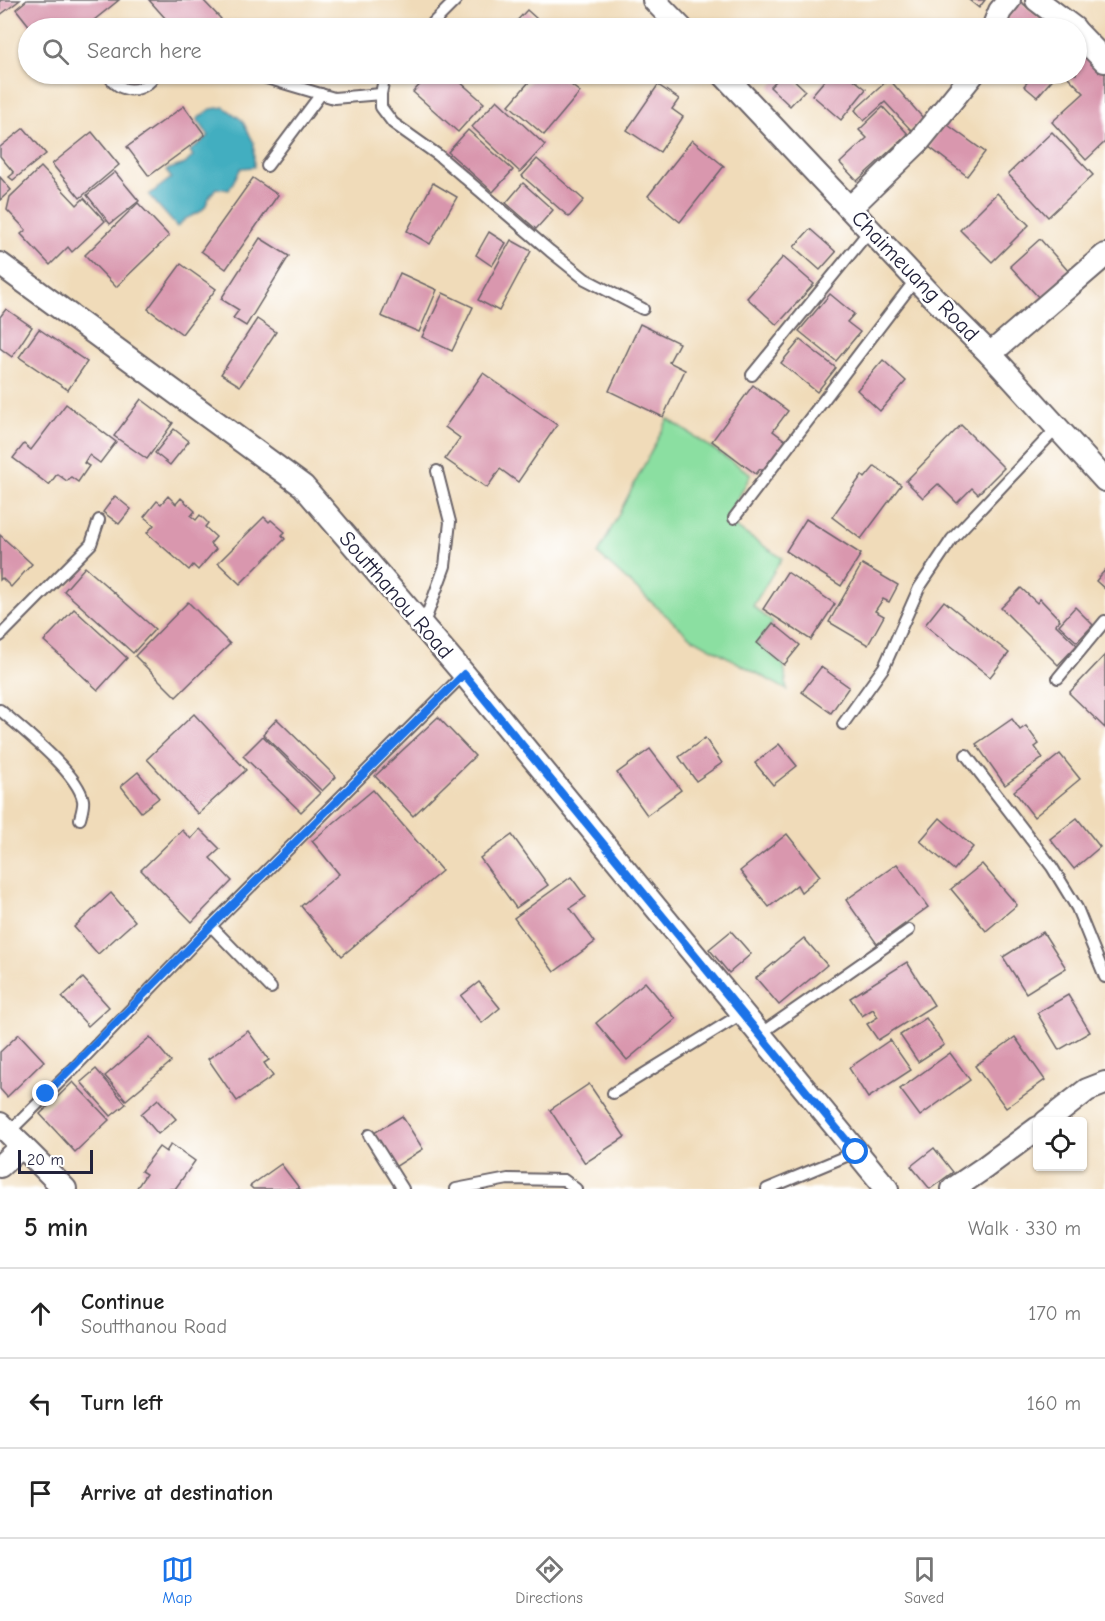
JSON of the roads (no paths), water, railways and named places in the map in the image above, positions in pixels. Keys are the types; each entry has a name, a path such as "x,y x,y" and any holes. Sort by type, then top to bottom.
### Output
{"street":[{"path":"654,0 671,18"},
{"path":"997,18 1009,0"},
{"path":"1037,0 1060,18"},
{"path":"1087,42 1105,61"},
{"name":"Chaimeuang Road","path":"732,84 990,354 1105,480"},
{"path":"850,208 919,141 965,84"},
{"path":"990,354 1105,255"},
{"name":"Soutthanou Road","path":"0,264 303,486 464,674 887,1189"},
{"path":"1052,1117 1087,1090 1105,1083"},
{"path":"953,1189 1033,1132"},
{"path":"0,1166 10,1134 65,1189"}],"lane":[{"path":"438,18 456,0"},
{"path":"115,84 123,88 139,89 148,84"},
{"path":"287,84 334,98 381,94"},
{"path":"383,84 381,106 393,123 438,156 585,279 643,309"},
{"path":"267,166 321,94"},
{"path":"752,375 870,230"},
{"path":"734,518 916,279"},
{"path":"843,724 884,667 919,588 952,539 1057,428"},
{"path":"423,626 445,566 450,522 437,471"},
{"path":"0,636 91,544 99,520"},
{"path":"1058,678 1105,621"},
{"path":"10,1134 211,926 464,674"},
{"path":"0,711 41,746 75,781 83,802 80,819"},
{"path":"966,755 1052,867 1077,908 1105,976"},
{"path":"211,926 271,988"},
{"path":"760,1034 909,930"},
{"path":"613,1093 743,1013"},
{"path":"369,1135 403,1189"},
{"path":"767,1189 856,1152"},
{"path":"456,1189 519,1179 564,1180 576,1189"}],"water":[{"path":"224,107 242,120 254,143 254,167 241,168 229,190 216,188 200,212 185,219 177,227 149,195 171,178 166,170 185,164 193,156 190,151 209,136 197,119 211,109"}]}
